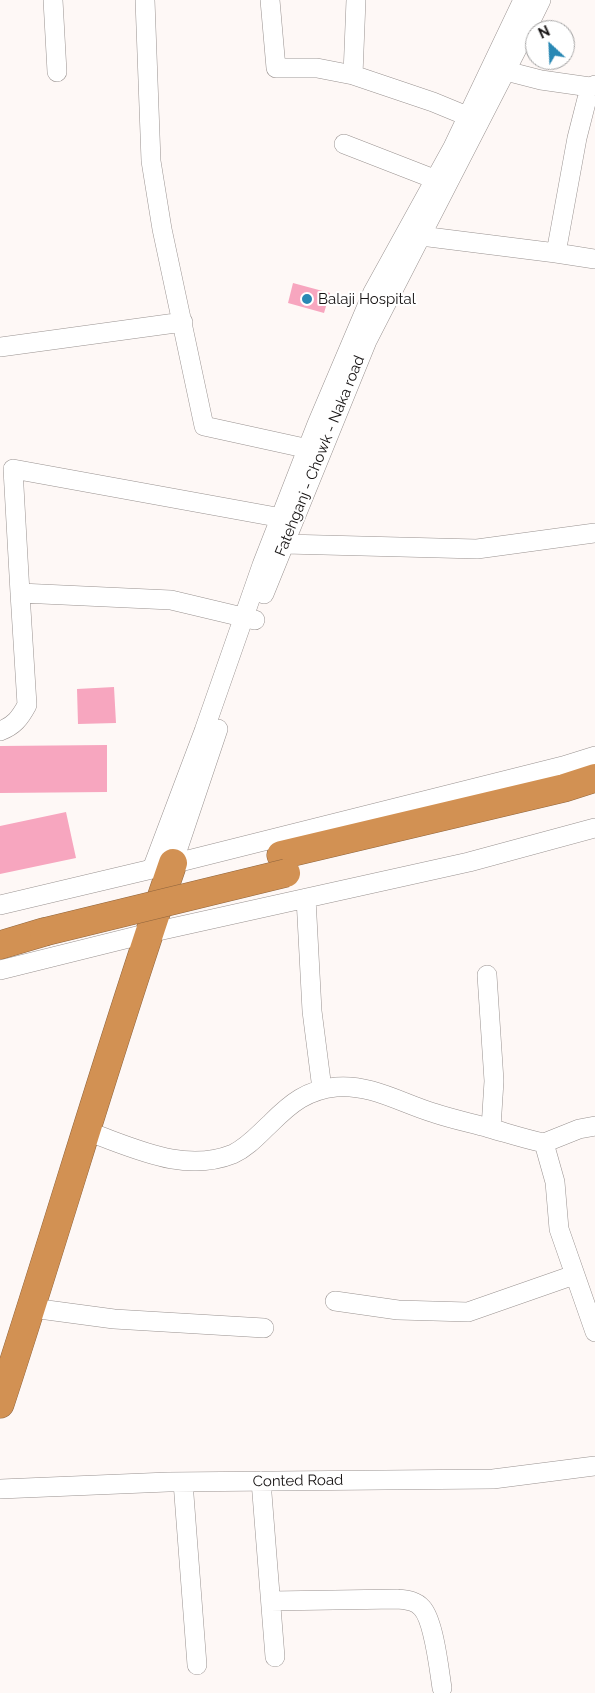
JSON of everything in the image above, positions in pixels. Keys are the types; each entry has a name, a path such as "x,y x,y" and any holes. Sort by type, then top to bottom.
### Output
{"highway":[{"path":"0,925 43,923 284,864 595,778"},
{"path":"284,864 477,828 595,797"},
{"name":"Fatehganj - Chowk - Naka road","path":"140,935 162,866"},
{"path":"0,945 43,923"},
{"path":"0,1404 32,1308 86,1132 140,935"},
{"path":"0,1370 140,935"}],"street":[{"path":"53,0 56,72"},
{"path":"145,0 150,161 162,229 204,426 315,450"},
{"path":"270,0 276,68 317,68 354,75 434,102 468,116"},
{"path":"354,75 356,0"},
{"path":"20,593 171,600 250,618 315,450 373,292 441,182 468,116 523,0"},
{"name":"Fatehganj - Chowk - Naka road","path":"315,450 367,341 421,236 441,182 506,70 541,0"},
{"path":"506,70 541,80 592,86 577,138 556,253"},
{"path":"344,144 441,182"},
{"path":"421,236 595,259"},
{"path":"0,346 183,322"},
{"path":"0,731 10,727 20,719 27,705 20,593 6,469 288,518"},
{"name":"Fatehganj - Chowk - Naka road","path":"162,866 250,618 285,544 288,518"},
{"path":"285,544 477,549 595,533"},
{"path":"0,905 563,766 595,756"},
{"path":"0,970 140,935 469,862 595,828"},
{"path":"306,898 312,1004 322,1089"},
{"path":"487,975 494,1081 491,1128"},
{"path":"86,1132 169,1160 185,1162 205,1161 232,1154 243,1148 296,1100 308,1093 344,1086 375,1091 435,1114 544,1143 579,1129 595,1126"},
{"path":"544,1143 555,1182 559,1229 595,1332"},
{"path":"335,1301 398,1310 468,1312 574,1274"},
{"path":"32,1308 114,1319 264,1328"},
{"name":"Conted Road","path":"0,1490 183,1482 493,1479 595,1466"},
{"path":"183,1482 197,1664"},
{"path":"261,1482 276,1657"},
{"path":"271,1602 397,1599 412,1601 422,1608 430,1624 442,1688"}],"building":[{"path":"293,283 330,293 324,313 288,303"},
{"path":"114,687 116,723 78,724 77,689"},
{"path":"107,745 107,792 0,793 0,746"},
{"path":"66,812 76,858 0,874 0,826"}],"place":[{"name":"Balaji Hospital","path":"307,299"}]}
